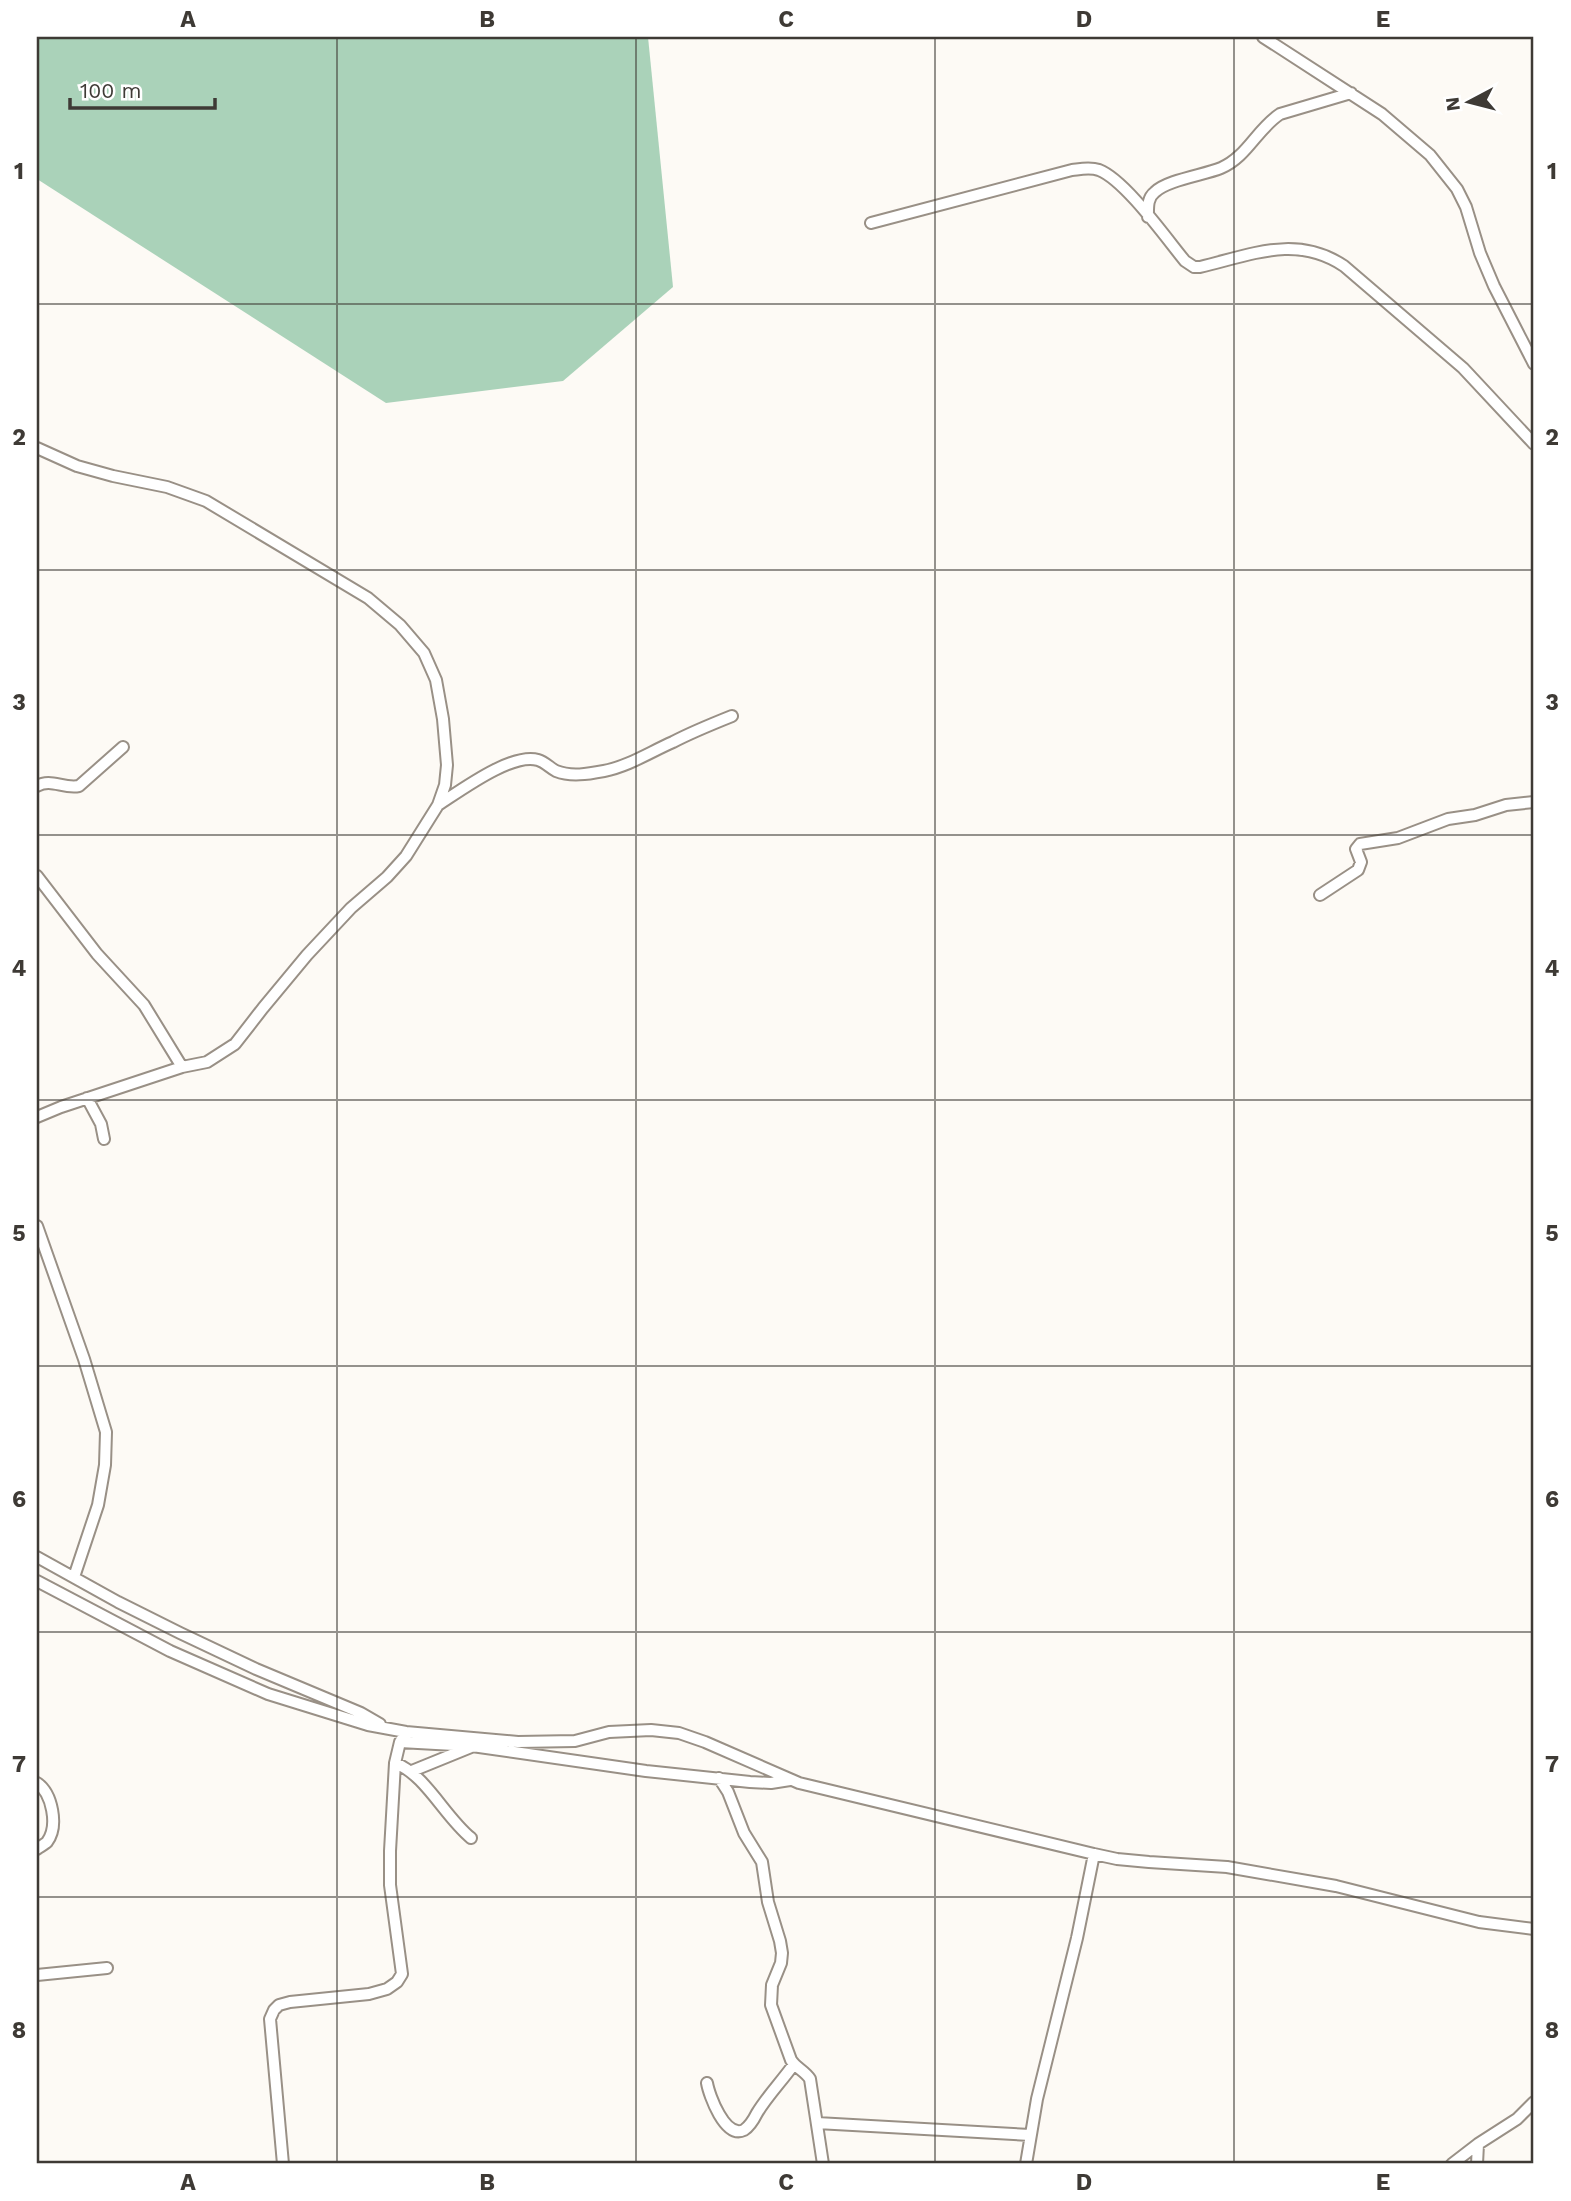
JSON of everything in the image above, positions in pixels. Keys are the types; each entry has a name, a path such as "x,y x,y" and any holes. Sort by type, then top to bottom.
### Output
{"street":[{"path":"1263,37 1382,114 1430,155 1457,189 1466,207 1480,253 1494,286 1534,364"},
{"path":"1147,217 1149,201 1157,189 1220,169 1236,160 1271,120 1280,114 1351,93"},
{"path":"871,223 1072,170 1102,171 1125,190 1185,261 1194,267 1273,250 1302,248 1331,257 1464,368 1534,444"},
{"path":"37,448 77,466 167,487 206,500 368,598 400,625 424,653 436,680 447,765 445,785 438,805 406,856 387,877 351,908 307,955 234,1044 207,1062 181,1066 37,1117"},
{"path":"438,805 509,764 527,758 540,760 555,770 571,775 601,772 636,761 673,741 732,716"},
{"path":"37,786 45,782 79,786 123,747"},
{"path":"1320,895 1358,870 1361,862 1356,849 1360,844 1398,838 1448,820 1506,805 1534,802"},
{"path":"37,876 97,954 144,1005 181,1066"},
{"path":"87,1098 101,1124 104,1139"},
{"path":"37,1226 41,1249 92,1381 106,1432 105,1465 98,1506 74,1577"},
{"path":"37,1557 169,1627 256,1669 361,1713 403,1737 476,1743 646,1771 763,1783 792,1780"},
{"path":"37,1581 170,1651 268,1694 388,1730"},
{"path":"412,1771 436,1763 476,1743 575,1741 609,1732 651,1730 679,1733 792,1780 1094,1854 1149,1862 1227,1867 1336,1886 1479,1922 1534,1929"},
{"path":"283,2164 271,2046 270,2019 274,2010 279,2005 290,2002 369,1994 387,1989 397,1982 402,1974 390,1885 390,1838 395,1763 403,1737"},
{"path":"395,1763 412,1771 450,1820 471,1839"},
{"path":"719,1778 728,1792 744,1833 762,1862 768,1902 782,1952 781,1963 772,1985 771,2005 794,2064 810,2079 823,2164"},
{"path":"37,1783 45,1788 51,1799 52,1814 51,1831 46,1843 37,1849"},
{"path":"1026,2164 1037,2099 1077,1938 1094,1854"},
{"path":"37,1975 107,1968"},
{"path":"707,2082 713,2106 732,2129 738,2131 751,2123 767,2097 794,2064"},
{"path":"1452,2164 1509,2124 1534,2102"},
{"path":"817,2123 1030,2135"},
{"path":"1477,2164 1478,2144"}],"green space":[{"path":"37,37 648,37 673,287 563,381 386,403 37,179"}]}
